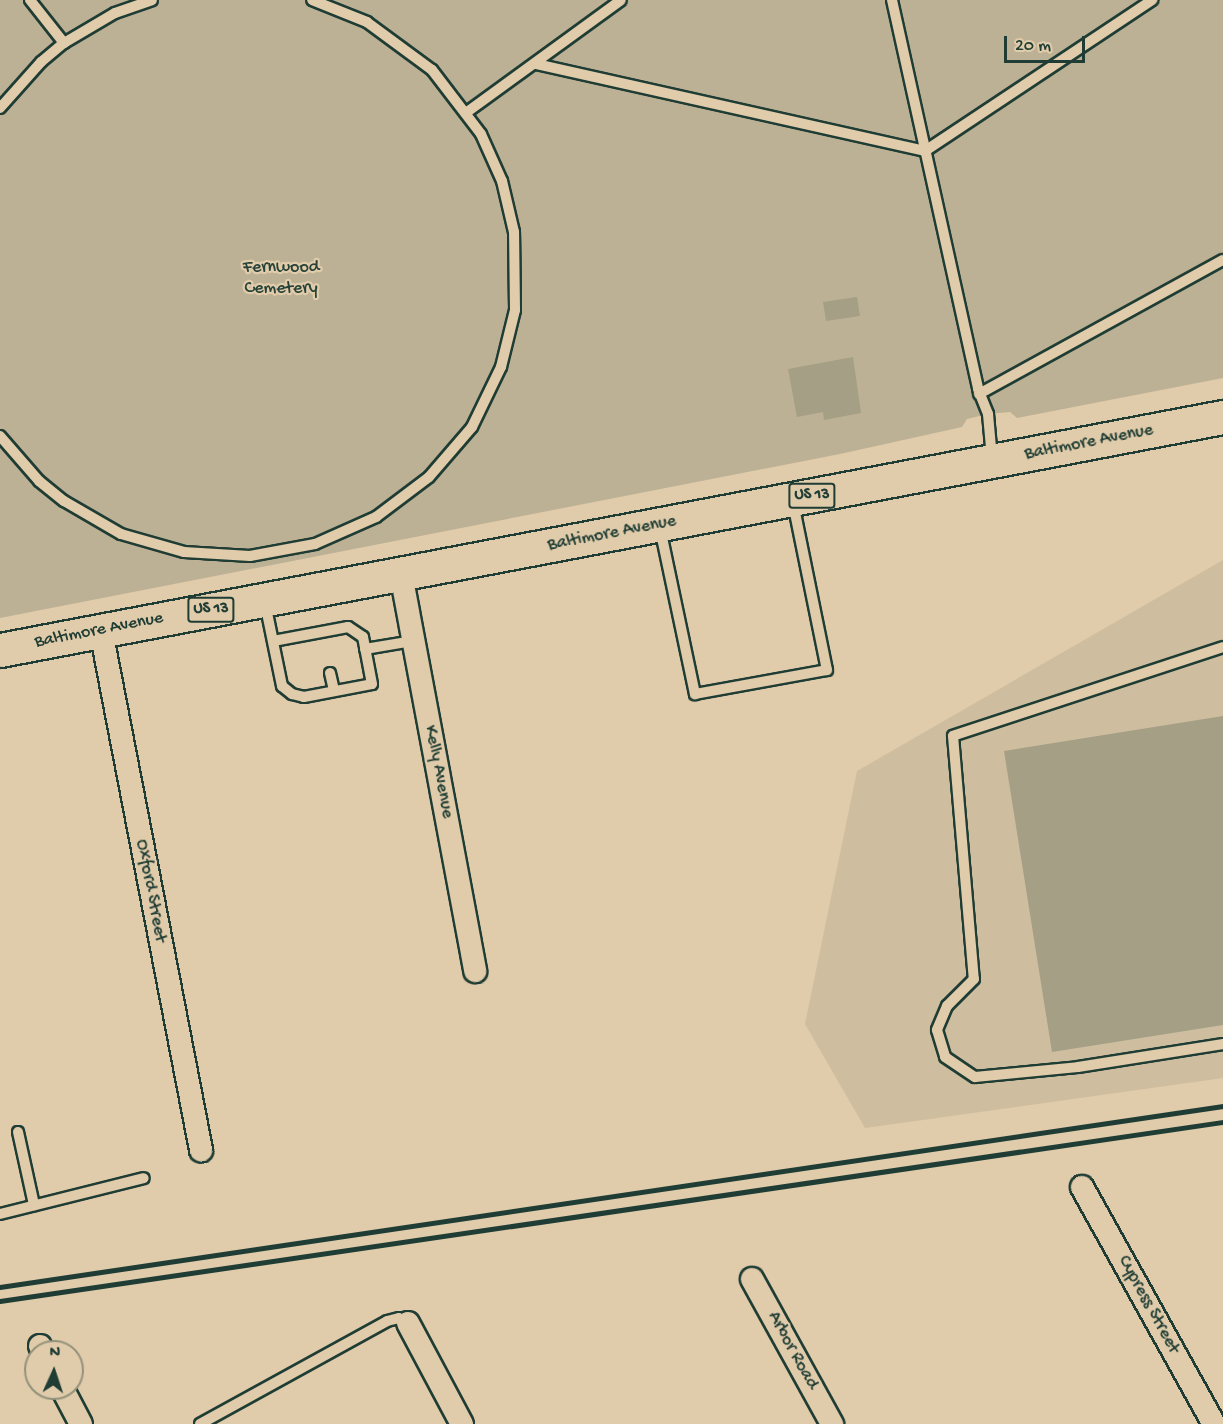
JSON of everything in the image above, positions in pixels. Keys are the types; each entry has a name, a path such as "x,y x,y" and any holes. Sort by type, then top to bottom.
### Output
{"main road":[{"name":"Baltimore Avenue","path":"0,650 1223,417"}],"street":[{"name":"Kelly Avenue","path":"401,574 475,971"},
{"name":"Oxford Street","path":"101,631 201,1150"},
{"name":"Cypress Street","path":"1082,1187 1214,1424"},
{"name":"Arbor Road","path":"752,1279 832,1424"},
{"path":"408,1323 462,1424"},
{"path":"68,1400 81,1424"}],"lane":[{"path":"30,0 64,43"},
{"path":"0,108 40,62 64,43 116,13 152,0"},
{"path":"0,436 39,481 92,519 142,541 184,552 250,556 315,544 357,527 404,499 452,453 477,417 501,367 514,310 517,258 509,207 493,157 467,112 432,70 398,41 367,22 312,0"},
{"path":"467,112 621,0"},
{"path":"892,0 979,394 988,414 993,461"},
{"path":"536,64 925,151 1152,0"},
{"path":"979,394 1223,260"},
{"path":"659,525 695,694 827,670 792,500"},
{"path":"264,600 282,686 292,694 304,697 372,684 363,637 348,627 324,635 273,641"},
{"path":"365,650 413,641"},
{"path":"1223,646 953,736 974,979 947,1006 937,1030 945,1057 975,1077 1078,1067 1223,1044"},
{"path":"330,673 334,691"},
{"path":"18,1132 34,1205"},
{"path":"0,1214 144,1178"},
{"path":"200,1424 387,1321 399,1318 408,1323"}],"shaded area":[{"path":"1223,560 1223,1078 865,1128 805,1024 857,771"}],"green space":[{"name":"Fernwood Cemetery","path":"0,0 1223,0 1223,378 1017,418 1010,412 988,414 967,419 962,427 840,454 0,618"}],"building":[{"path":"857,297 860,316 826,321 823,302"},
{"path":"853,357 861,413 824,420 823,412 797,417 788,369"},
{"path":"1223,716 1223,1025 1052,1052 1004,751"}],"railway":[{"path":"0,1287 1223,1106"},
{"path":"0,1301 1223,1122"}]}
